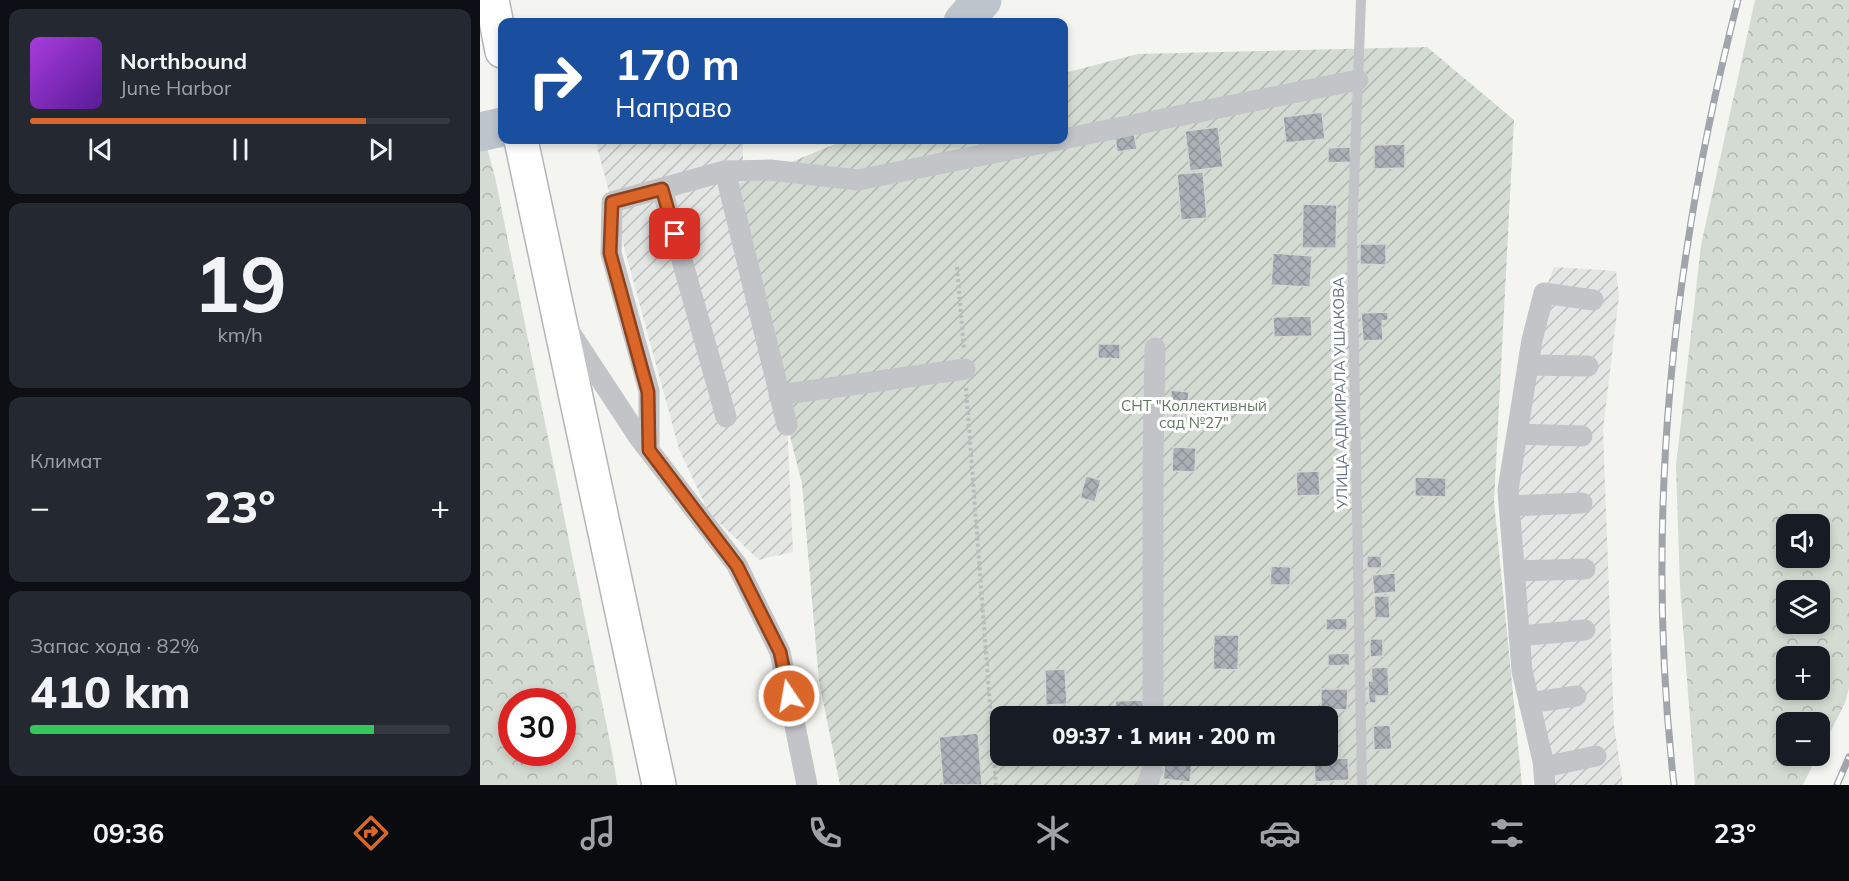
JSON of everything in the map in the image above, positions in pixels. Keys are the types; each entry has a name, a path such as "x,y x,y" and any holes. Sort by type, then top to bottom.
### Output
{"main road":[{"path":"492,0 498,31"},
{"path":"522,144 659,785"}],"street":[{"path":"1068,138 1358,80"},
{"path":"649,450 648,392 610,253 612,202 725,171 770,170 858,180 1038,144"},
{"path":"725,171 787,425"},
{"path":"662,189 726,417"},
{"path":"1593,300 1544,293 1532,340 1508,490 1522,671 1545,776 1596,756"},
{"path":"559,316 649,450 737,566 780,652 807,785"},
{"path":"1153,706 1155,348"},
{"path":"1528,365 1588,366"},
{"path":"779,395 965,369"},
{"path":"1517,434 1582,436"},
{"path":"1509,506 1582,503"},
{"path":"1514,571 1585,569"},
{"path":"1519,636 1585,630"},
{"path":"1529,703 1576,696"},
{"path":"1147,785 1152,766"}],"lane":[{"name":"УЛИЦА АДМИРАЛА УШАКОВА","path":"1361,0 1352,238 1362,785"}],"path":[{"path":"957,267 996,785"}],"shaded area":[{"path":"596,144 743,144 743,216 786,402 793,552 759,560 709,513 679,449"},
{"path":"1554,267 1616,271 1619,296 1603,430 1614,726 1623,785 1545,785 1508,549 1544,293"}],"green space":[{"path":"1755,0 1849,0 1849,688 1845,703 1830,732 1830,712 1776,712 1776,766 1812,766 1803,785 1695,785 1680,587 1676,466 1701,245"},
{"name":"СНТ \"Коллективный сад №27\"","path":"1427,47 1514,120 1494,501 1522,785 840,785 819,681 802,484 728,188 835,144 1068,144 1068,72 1138,54"},
{"path":"480,123 495,177 617,785 480,785"}],"building":[{"path":"1322,112 1325,139 1286,143 1283,117"},
{"path":"1218,127 1223,167 1190,171 1185,131"},
{"path":"1134,133 1137,149 1117,152 1115,136"},
{"path":"1405,144 1405,168 1374,169 1374,145"},
{"path":"1350,147 1351,162 1328,163 1328,148"},
{"path":"1203,172 1207,218 1181,220 1177,174"},
{"path":"1303,204 1337,205 1336,248 1302,248"},
{"path":"1360,244 1386,244 1386,265 1360,264"},
{"path":"1273,253 1312,256 1310,287 1271,285"},
{"path":"1388,312 1388,320 1382,321 1383,340 1363,341 1361,313"},
{"path":"1311,316 1312,336 1274,337 1273,317"},
{"path":"1098,344 1120,344 1120,359 1098,358"},
{"path":"1171,390 1189,392 1187,411 1170,409"},
{"path":"1173,447 1196,448 1195,472 1172,471"},
{"path":"1319,471 1320,495 1297,496 1296,472"},
{"path":"1086,476 1101,480 1095,502 1080,498"},
{"path":"1415,477 1446,478 1446,497 1415,496"},
{"path":"1367,556 1381,556 1382,568 1367,568"},
{"path":"1271,566 1291,567 1290,585 1270,585"},
{"path":"1395,573 1396,592 1374,594 1372,575"},
{"path":"1374,596 1389,596 1390,618 1375,618"},
{"path":"1347,618 1347,630 1326,630 1326,619"},
{"path":"1214,635 1239,635 1238,670 1213,669"},
{"path":"1370,639 1383,639 1383,656 1370,657"},
{"path":"1349,653 1350,665 1328,666 1328,654"},
{"path":"1388,667 1389,696 1376,696 1376,703 1369,703 1368,681 1372,681 1371,668"},
{"path":"1065,669 1067,704 1046,705 1045,670"},
{"path":"1321,689 1348,689 1347,710 1338,710 1338,706 1321,706"},
{"path":"1143,700 1143,706 1115,706 1115,701"},
{"path":"1390,725 1392,749 1374,750 1373,726"},
{"path":"978,733 982,785 943,785 939,737"},
{"path":"1338,758 1348,758 1349,780 1315,782 1314,766 1338,766"},
{"path":"1165,766 1192,766 1190,782 1163,779"}],"waterway":[{"path":"966,18 982,0"},
{"path":"480,132 498,128"}],"railway":[{"path":"1674,785 1665,686 1662,587 1664,488 1670,390 1681,291 1696,194 1715,96 1738,0"},
{"path":"1837,785 1849,757"}],"route":[{"path":"675,234 662,189 612,202 610,253 648,392 649,450 737,566 780,652 789,696"}]}
